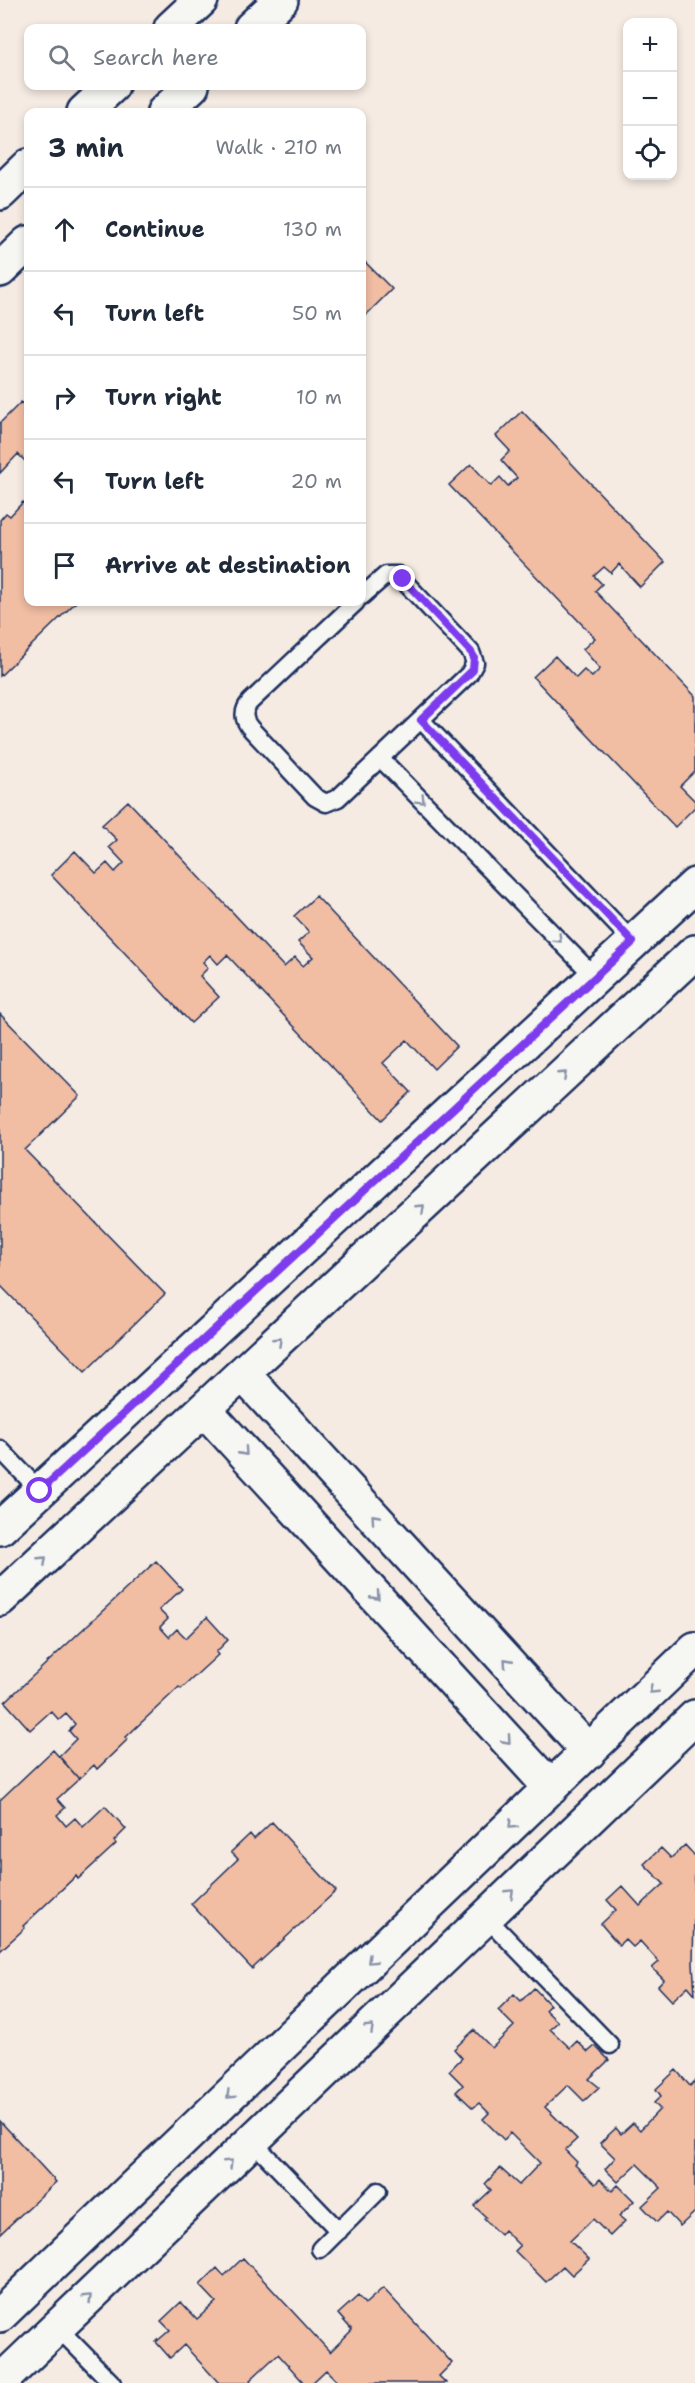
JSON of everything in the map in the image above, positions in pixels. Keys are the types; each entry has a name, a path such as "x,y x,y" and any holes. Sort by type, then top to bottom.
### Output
{"street":[{"path":"175,24 201,0"},
{"path":"255,24 281,0"},
{"path":"88,108 108,90"},
{"path":"168,108 188,90"},
{"path":"0,193 24,170"},
{"path":"0,270 24,247"},
{"path":"0,1528 695,885"},
{"path":"0,1599 695,952"},
{"path":"243,1374 589,1752"},
{"path":"204,1409 551,1788"},
{"path":"0,2315 695,1649"},
{"path":"0,2382 695,1717"},
{"path":"24,2292 57,2327"}],"lane":[{"path":"352,606 250,702 244,712 244,719 251,729 315,797 326,803 338,798 473,670 474,657 398,575 386,574 366,592"},
{"path":"421,720 633,942"},
{"path":"380,758 596,977"},
{"path":"0,1449 40,1491"},
{"path":"486,1917 610,2045"},
{"path":"252,2141 339,2231"},
{"path":"320,2249 378,2191"},
{"path":"57,2327 112,2383"}],"building":[{"path":"366,263 392,289 366,315"},
{"path":"21,402 24,405 24,460 18,454 0,473 0,423"},
{"path":"522,411 665,562 640,587 619,564 611,573 604,567 594,576 602,584 595,591 695,696 695,771 680,786 695,801 695,807 675,827 533,677 555,656 576,678 584,670 592,677 600,669 583,649 595,638 449,485 471,464 491,486 500,477 508,486 517,478 501,460 510,451 496,436"},
{"path":"23,502 24,606 72,606 0,676 0,520 6,513 10,516"},
{"path":"128,801 284,967 295,957 303,966 313,957 298,942 309,932 294,916 316,896 457,1046 434,1069 407,1040 383,1063 411,1092 382,1120 227,955 218,964 210,955 203,962 208,968 200,976 219,997 191,1023 51,875 75,851 96,873 107,863 115,872 124,863 109,847 117,840 102,825"},
{"path":"0,1014 80,1096 25,1150 165,1294 85,1372 0,1285"},
{"path":"156,1561 182,1589 159,1610 168,1619 160,1627 169,1637 177,1629 186,1638 207,1617 228,1640 216,1652 218,1655 181,1689 179,1687 126,1737 128,1739 97,1769 94,1765 79,1779 59,1756 76,1739 69,1731 75,1724 66,1714 59,1720 51,1711 30,1730 5,1702"},
{"path":"53,1750 79,1779 57,1799 65,1808 57,1815 66,1826 75,1818 83,1827 105,1806 126,1829 114,1841 116,1844 78,1879 76,1876 0,1951 0,1800"},
{"path":"272,1822 336,1891 252,1969 191,1904 238,1859 231,1852 250,1834 254,1839"},
{"path":"685,1845 695,1856 693,1964 695,1994 688,1986 672,2001 658,1986 664,1980 652,1968 659,1962 640,1941 633,1947 625,1939 619,1945 601,1924 616,1910 607,1900 622,1886 640,1906 664,1884 644,1864 661,1848 671,1858"},
{"path":"534,1988 550,2005 545,2010 558,2022 550,2029 570,2048 577,2041 588,2052 595,2046 609,2060 589,2079 599,2087 584,2101 568,2085 545,2107 577,2139 565,2150 577,2162 575,2165 595,2184 600,2179 612,2191 618,2185 634,2201 619,2216 625,2221 610,2236 593,2219 570,2241 589,2259 572,2275 563,2266 546,2282 515,2251 520,2246 504,2230 500,2235 474,2206 491,2190 485,2184 500,2168 519,2185 540,2163 510,2133 504,2140 483,2119 489,2113 479,2103 473,2108 456,2092 463,2085 449,2071 462,2058 454,2049 474,2030 492,2048 514,2026 498,2010 514,1994 521,2001"},
{"path":"676,2070 690,2086 695,2081 695,2212 680,2226 667,2212 657,2222 642,2206 661,2188 637,2164 618,2182 605,2169 615,2158 600,2143 616,2128 621,2134 633,2123 640,2130 660,2109 654,2103 661,2096 656,2089"},
{"path":"0,2121 56,2182 0,2234"},
{"path":"243,2258 330,2352 352,2330 338,2314 358,2296 365,2304 383,2288 452,2363 439,2376 446,2383 339,2383 326,2370 312,2383 304,2383 278,2354 250,2380 252,2383 219,2383 184,2345 170,2358 156,2342 170,2330 161,2321 181,2302 197,2319 216,2302 200,2285 217,2268 224,2276"}],"route":[{"path":"40,1491 633,942 421,720 473,670 475,663 471,652 403,579"}]}
